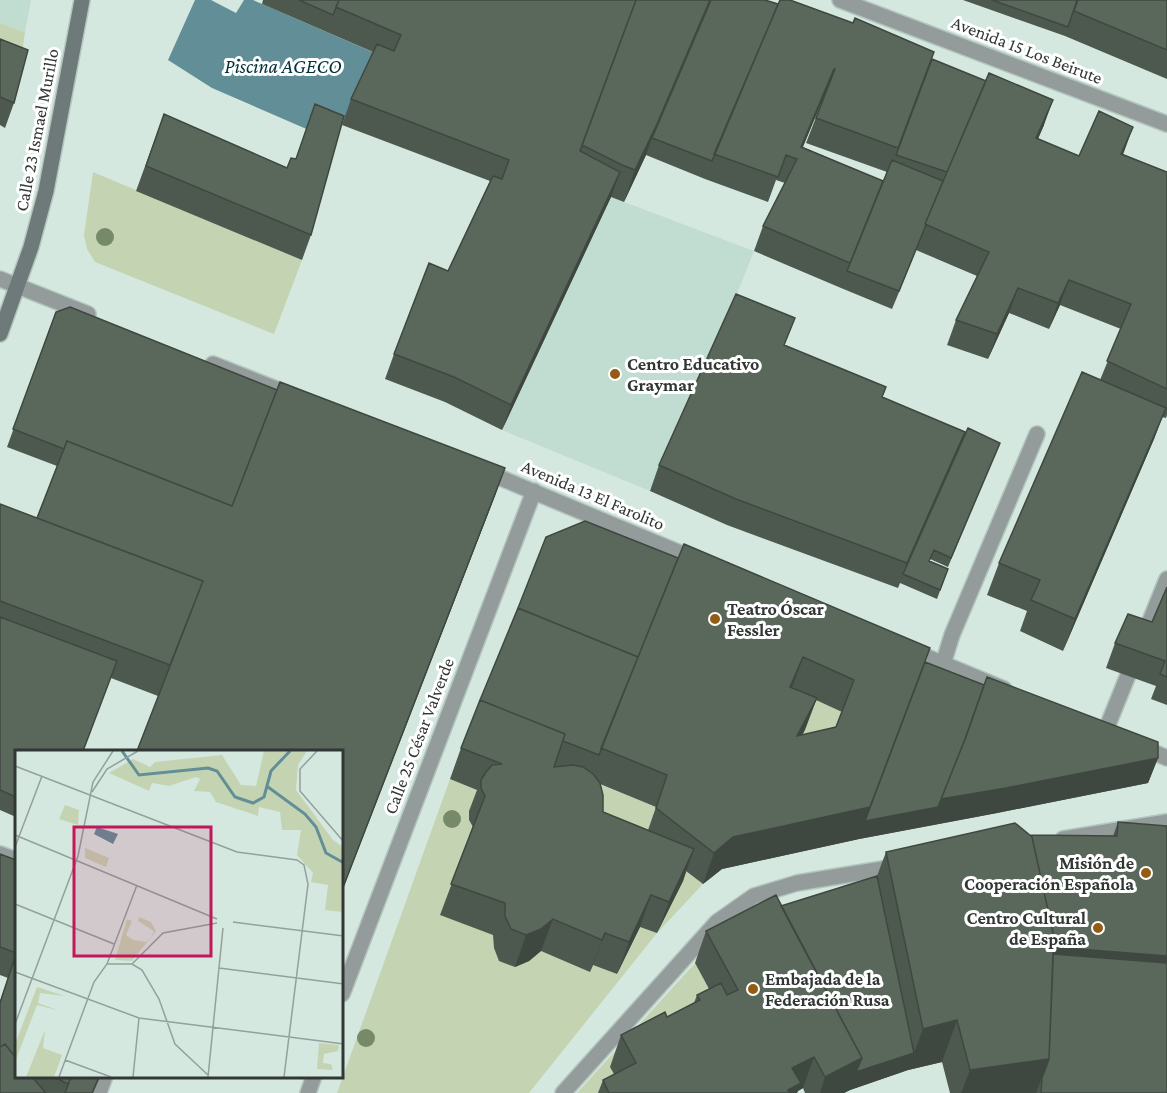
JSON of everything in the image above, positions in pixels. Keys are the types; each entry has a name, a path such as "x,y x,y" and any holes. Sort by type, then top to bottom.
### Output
{"main road":[{"name":"Calle 23 Ismael Murillo","path":"0,334 31,247 46,191 82,0"}],"street":[{"name":"Avenida 15 Los Beirute","path":"840,0 1167,124"},
{"path":"0,279 106,322"},
{"path":"195,357 306,401"},
{"path":"943,664 952,635 1037,434"},
{"name":"Avenida 13 El Farolito","path":"468,465 711,566"},
{"name":"Calle 25 César Valverde","path":"344,988 534,491"},
{"path":"1167,579 1110,734 1167,758"},
{"path":"898,645 1018,695"},
{"path":"1051,841 1167,822"},
{"path":"0,854 15,860"},
{"path":"563,1093 717,922 754,896 797,882 912,864"},
{"path":"99,1093 105,1078"},
{"path":"309,1093 314,1078"}],"shaded area":[{"path":"0,0 31,0 25,32 0,23"},
{"path":"0,23 25,32 19,75 0,68"},
{"path":"93,172 302,260 274,334 95,262 87,249 84,235"},
{"name":"Centro Educativo Graymar","path":"611,197 754,251 727,319 650,491 502,430"},
{"path":"792,688 842,712 825,759 785,768"},
{"path":"554,766 656,807 645,839 703,884 658,932 550,797"},
{"path":"450,779 491,795 469,820 541,951 590,971 593,965 617,974 640,927 657,933 529,1093 337,1093"},
{"path":"695,963 726,1022 624,1093 577,1093"}],"water":[{"name":"Piscina AGECO","path":"195,0 211,0 236,13 244,0 253,0 375,53 334,141 212,88 168,60"}],"building":[{"path":"299,0 339,0 333,15"},
{"path":"339,0 636,0 580,151 620,172 511,405 454,377 394,354 429,263 448,271 493,176 502,179 509,160 351,99 377,44 394,51 401,35 336,7"},
{"path":"636,0 710,0 635,170 582,145"},
{"path":"711,0 765,0 778,4 712,161 652,138"},
{"path":"780,0 790,0 853,23 855,18 934,52 898,148 816,118 835,69 801,147 883,181 850,263 763,226 797,159 786,155 778,177 714,154"},
{"path":"992,0 1077,0 1068,27"},
{"path":"1078,0 1167,0 1167,50 1074,11"},
{"path":"0,39 28,50 14,103 0,97"},
{"path":"932,59 986,81 947,172 896,155"},
{"path":"989,73 1053,100 1036,138 1079,156 1099,111 1133,127 1121,154 1167,172 1167,389 1107,361 1131,304 1069,280 1058,303 1018,288 997,334 956,320 989,252 925,224"},
{"path":"315,104 344,116 311,235 146,166 164,114 287,168 291,158 296,159"},
{"path":"892,160 943,181 899,291 847,271"},
{"path":"736,294 795,318 784,345 886,387 882,397 965,432 907,563 736,499 659,465"},
{"path":"70,307 277,390 232,506 67,441 64,449 13,429 56,312"},
{"path":"1082,372 1166,408 1075,619 1031,600 1040,580 999,563"},
{"path":"280,382 505,468 344,885 344,750 137,750 203,581 37,518 67,441 232,506"},
{"path":"968,428 1000,443 951,558 934,550 929,561 948,569 940,590 903,574"},
{"path":"0,504 203,581 170,665 0,601"},
{"path":"585,521 678,558 638,657 518,608 546,537"},
{"path":"684,544 930,648 870,807 733,837 714,853 656,808 667,775 601,748","holes":["803,657 854,680 836,727 797,736 817,698 790,687"]},
{"path":"1167,587 1167,677 1160,674 1165,661 1115,643 1128,614 1152,622"},
{"path":"518,608 638,657 599,755 563,741 565,734 480,700"},
{"path":"0,617 117,661 83,750 15,750 15,797 0,790"},
{"path":"925,662 984,685 965,739 938,807 865,821"},
{"path":"987,677 1158,742 1158,758 941,799"},
{"path":"480,700 565,734 554,767 573,765 583,767 593,774 600,783 603,812 694,849 669,902 651,895 629,942 605,933 602,940 553,919 541,929 526,935 511,929 505,916 505,903 451,884 485,796 481,788 481,780 492,765 502,764 461,748"},
{"name":"Centro Cultural de España","path":"1118,822 1167,826 1167,956 1053,947 1054,937 1031,835 1117,836"},
{"path":"1015,823 1032,837 1054,937 1049,1059 970,1070 957,1020 923,1029 886,852"},
{"path":"0,854 15,860 15,953 0,947"},
{"path":"877,876 914,1053 856,1072 862,1058 781,906"},
{"name":"Embajada de la Federación Rusa","path":"776,895 862,1058 825,1077 814,1057 792,1068 801,1083 788,1090 789,1093 609,1093 603,1080 636,1063 621,1035 665,1012 667,1017 700,1000 697,995 721,983 727,995 738,990 706,931"},
{"path":"1053,954 1167,963 1167,1093 1041,1093 1042,1078 1049,1059"},
{"path":"15,957 15,1057 5,1044 0,1047 0,1003"},
{"path":"5,1044 15,1057 15,1078 33,1078 46,1093 0,1093 0,1047"},
{"path":"56,1078 71,1078 68,1084"},
{"path":"71,1078 99,1078 92,1093 65,1093"}],"place":[{"name":"Centro Educativo Graymar","path":"615,374"},
{"name":"Teatro Óscar Fessler","path":"715,619"},
{"name":"Misión de Cooperación Española","path":"1146,873"},
{"name":"Centro Cultural de España","path":"1098,928"},
{"name":"Embajada de la Federación Rusa","path":"753,989"}]}
